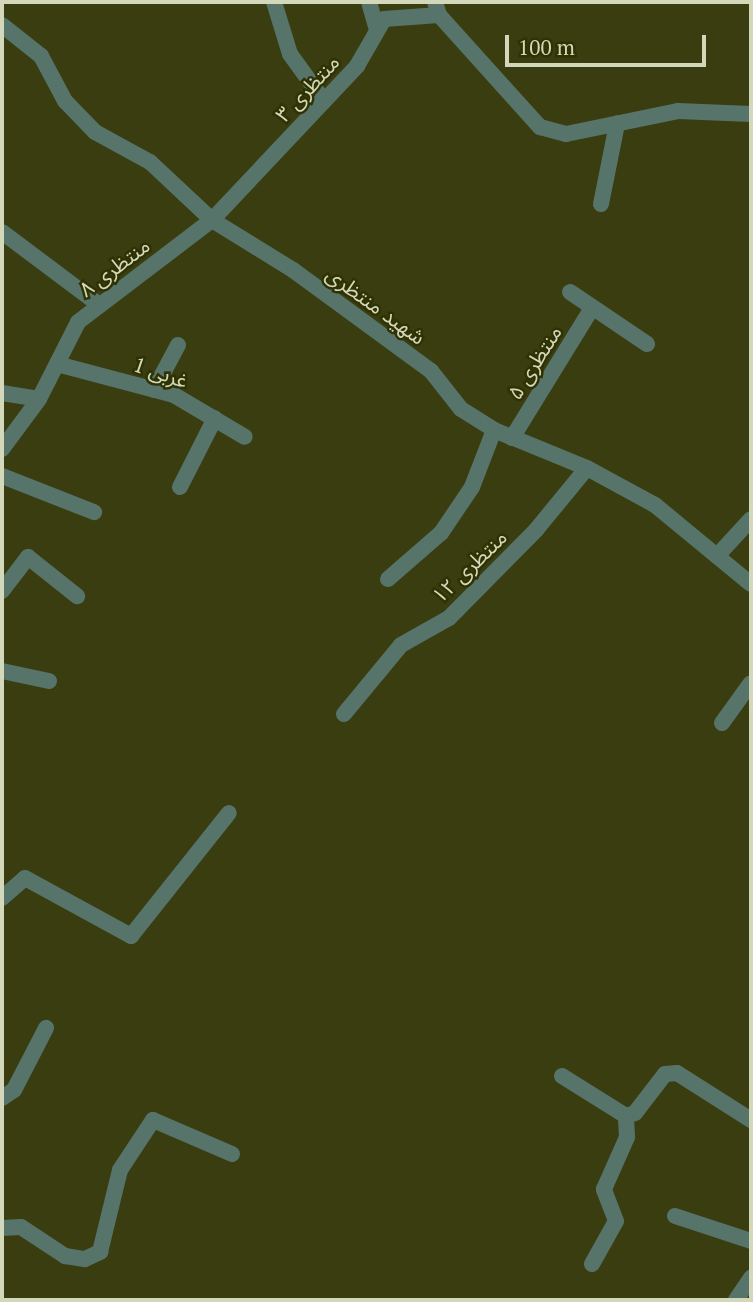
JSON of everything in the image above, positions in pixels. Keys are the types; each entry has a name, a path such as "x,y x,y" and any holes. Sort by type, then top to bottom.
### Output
{"street":[{"path":"274,2 290,54 324,100"},
{"path":"369,2 376,27 384,19 437,8 540,127 566,134 678,111 751,114"},
{"name":"شهید منتظری","path":"2,25 41,56 65,101 95,132 150,162 212,220 293,270 431,371 461,408 494,430 587,468 655,505 751,583"},
{"name":"منتظری ۳","path":"212,220 357,66 376,27"},
{"path":"601,204 617,124"},
{"name":"منتظری ۸","path":"2,449 40,399 78,322 97,303 212,220"},
{"path":"2,232 97,303"},
{"path":"570,292 647,344"},
{"name":"منتظری ۵","path":"512,438 592,308"},
{"path":"155,390 178,345"},
{"name":"غربی 1","path":"57,364 155,390 215,418 245,437"},
{"path":"2,393 40,399"},
{"path":"180,487 215,418"},
{"path":"388,579 441,533 472,487 494,430"},
{"name":"منتظری ۱۲","path":"344,714 401,645 449,618 536,530 587,468"},
{"path":"2,476 94,512"},
{"path":"717,556 751,519"},
{"path":"2,591 28,558 77,596"},
{"path":"2,671 49,681"},
{"path":"722,723 751,683"},
{"path":"2,898 25,878 131,936 229,813"},
{"path":"2,1098 14,1090 46,1028"},
{"path":"626,1116 635,1113 665,1074 677,1073 751,1120"},
{"path":"562,1076 626,1116"},
{"path":"592,1264 616,1221 604,1189 627,1137 626,1116"},
{"path":"2,1228 22,1227 65,1256 85,1259 100,1252 120,1170 153,1120 232,1154"},
{"path":"675,1216 751,1241"},
{"path":"736,1300 751,1278"}]}
